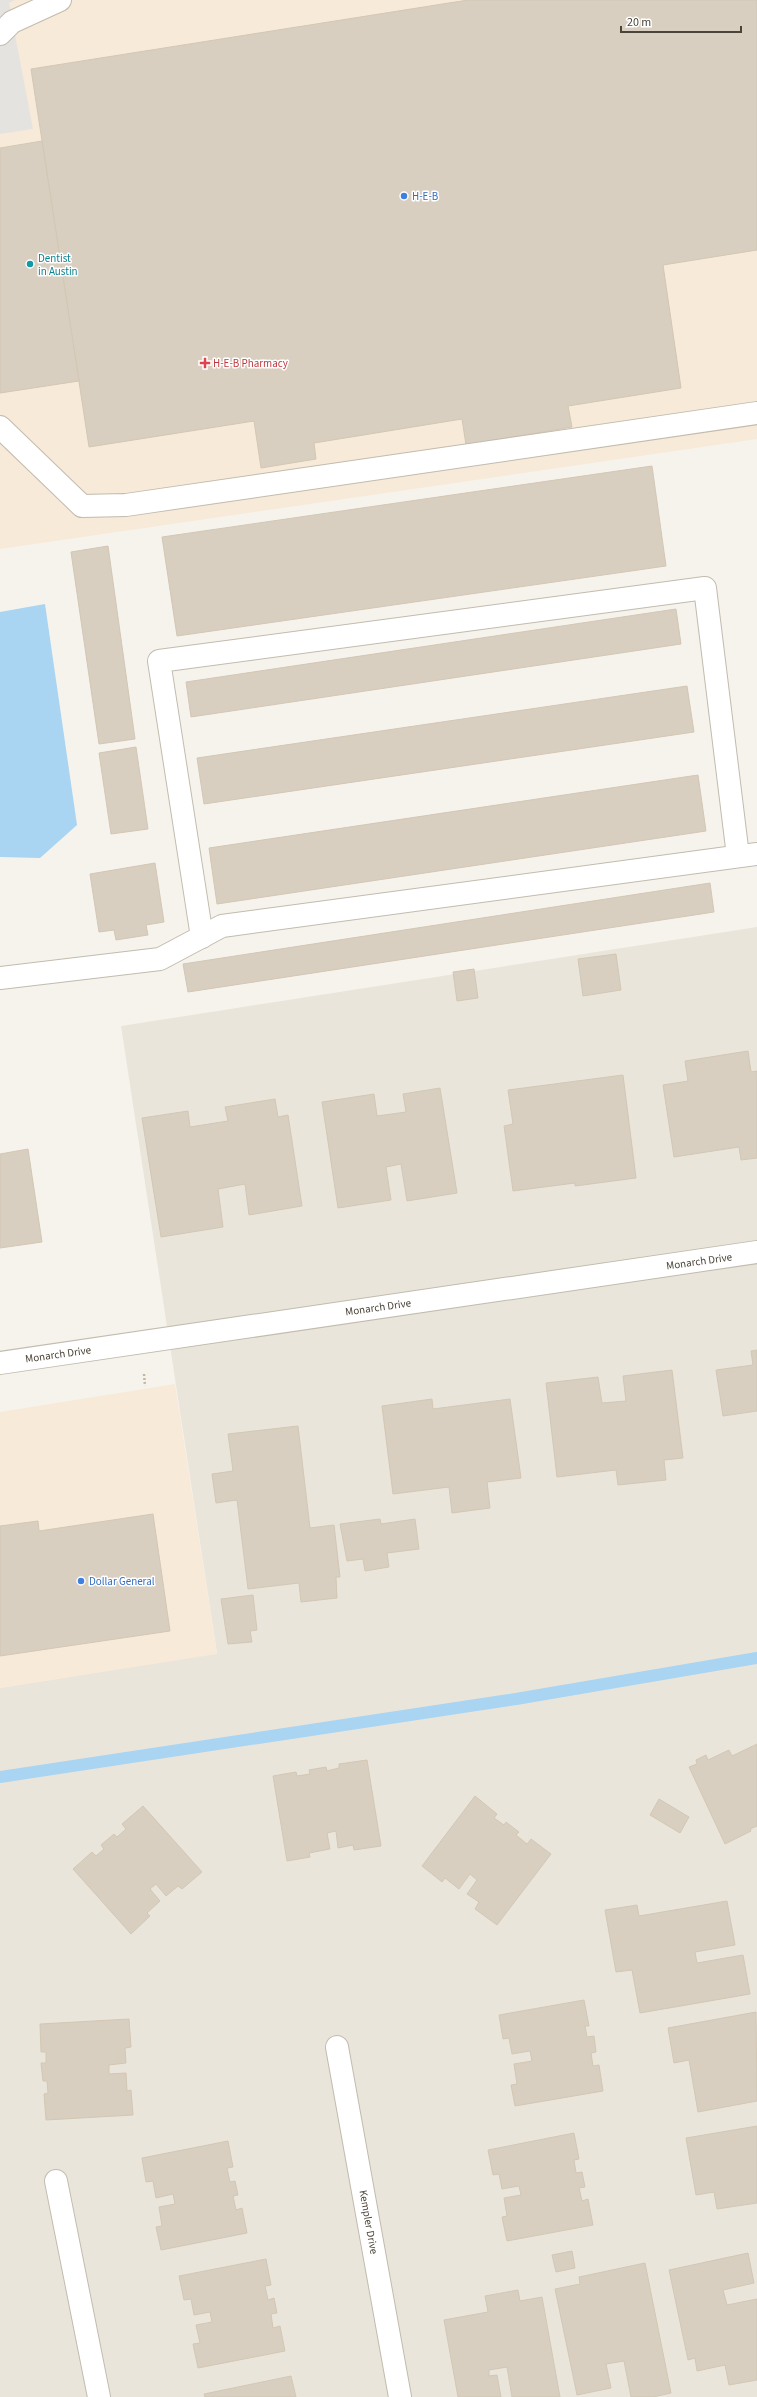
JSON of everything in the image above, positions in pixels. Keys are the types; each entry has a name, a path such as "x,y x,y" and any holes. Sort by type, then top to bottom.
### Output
{"street":[{"path":"0,34 12,22 60,0"},
{"path":"0,427 82,506 126,505 757,414"},
{"path":"0,978 160,959 202,937 222,926 748,855 705,588 159,661 202,937"},
{"name":"Monarch Drive","path":"0,1363 757,1252"},
{"name":"Kempler Drive","path":"337,2047 400,2397"},
{"path":"56,2181 100,2397"}],"shaded area":[{"name":"H-E-B","path":"0,0 757,0 757,439 0,549"},
{"path":"0,0 15,0 9,3 33,129 0,134"},
{"path":"757,927 757,2397 0,2397 0,1688 217,1653 121,1026"},
{"path":"175,1384 217,1654 0,1688 0,1412"}],"water":[{"path":"45,604 77,825 40,858 0,857 0,612"}],"building":[{"name":"H-E-B","path":"468,0 757,0 757,250 663,265 681,388 568,406 572,427 466,445 462,419 314,443 316,459 261,468 254,421 89,447 31,69"},
{"name":"Dentist in Austin","path":"42,141 79,381 0,393 0,148"},
{"path":"652,466 666,566 177,636 162,537"},
{"path":"108,546 135,739 99,744 71,552"},
{"path":"676,609 681,644 191,717 186,682"},
{"path":"687,686 694,732 204,804 197,758"},
{"path":"136,747 148,829 111,834 99,753"},
{"path":"698,775 706,831 217,904 209,848"},
{"path":"155,863 164,922 146,925 148,935 116,940 114,930 99,932 90,874"},
{"path":"710,883 714,912 188,992 183,964"},
{"path":"616,954 621,990 583,996 578,959"},
{"path":"474,969 478,998 457,1001 453,972"},
{"path":"748,1051 751,1072 757,1071 757,1158 741,1160 739,1147 674,1157 663,1085 688,1081 685,1061"},
{"path":"623,1075 636,1178 575,1186 575,1183 513,1191 504,1126 513,1124 508,1090"},
{"path":"440,1088 457,1193 407,1201 401,1164 386,1167 391,1200 338,1208 322,1102 374,1094 377,1116 406,1112 403,1094"},
{"path":"275,1099 278,1117 288,1115 302,1206 249,1215 245,1184 218,1189 223,1227 161,1237 142,1118 188,1111 190,1127 228,1121 225,1107"},
{"path":"28,1149 42,1242 0,1248 0,1154"},
{"path":"757,1350 757,1411 723,1416 716,1370 753,1365 751,1351"},
{"path":"672,1370 683,1458 664,1460 666,1480 618,1485 616,1470 557,1477 546,1383 598,1377 602,1403 626,1401 623,1376"},
{"path":"432,1399 433,1409 510,1399 521,1478 487,1482 490,1508 452,1513 449,1487 393,1494 382,1406"},
{"path":"298,1426 310,1528 334,1525 340,1577 336,1577 337,1598 301,1602 299,1583 248,1589 237,1500 216,1503 212,1474 233,1471 228,1434"},
{"name":"Dollar General","path":"153,1514 170,1631 0,1656 0,1526 38,1521 39,1531"},
{"path":"380,1519 381,1524 415,1519 419,1549 387,1553 389,1567 365,1571 363,1559 347,1561 340,1524"},
{"path":"253,1595 257,1630 250,1631 252,1642 228,1644 221,1599"},
{"path":"757,1744 757,1826 750,1829 751,1831 725,1844 689,1767 697,1764 696,1760 706,1755 708,1760 729,1750 732,1756"},
{"path":"367,1760 381,1846 354,1850 353,1845 338,1848 336,1831 327,1833 330,1849 309,1853 310,1857 287,1861 273,1776 296,1772 297,1776 310,1774 309,1770 326,1767 327,1771 339,1768 339,1764"},
{"path":"475,1796 497,1814 494,1818 504,1825 506,1822 519,1832 516,1835 527,1844 531,1839 551,1854 497,1925 475,1909 479,1902 467,1894 477,1880 470,1874 459,1889 445,1878 442,1882 422,1866"},
{"path":"659,1799 689,1817 680,1833 650,1815"},
{"path":"143,1806 202,1872 182,1889 178,1886 166,1896 156,1884 150,1889 160,1901 147,1913 150,1916 131,1934 73,1869 92,1852 96,1856 104,1849 101,1845 114,1834 117,1837 126,1829 122,1824"},
{"path":"727,1901 735,1945 695,1952 697,1963 743,1955 750,1994 640,2013 632,1970 616,1972 605,1910 637,1905 639,1916"},
{"path":"584,2000 589,2026 585,2026 587,2037 594,2036 596,2052 591,2053 593,2066 599,2065 603,2091 515,2106 511,2085 517,2084 514,2064 532,2061 530,2051 512,2054 509,2038 503,2039 499,2015"},
{"path":"756,2012 757,2101 698,2112 689,2060 674,2063 668,2028"},
{"path":"129,2019 131,2047 125,2048 126,2063 109,2065 109,2074 126,2073 127,2091 131,2090 133,2115 46,2120 44,2094 48,2093 47,2081 43,2081 41,2063 46,2063 46,2052 41,2052 40,2024"},
{"path":"757,2126 757,2203 717,2209 714,2192 696,2195 686,2138"},
{"path":"574,2133 579,2159 574,2160 576,2173 582,2172 585,2187 579,2188 582,2201 588,2199 593,2225 507,2241 502,2217 507,2216 504,2198 521,2195 519,2186 502,2189 499,2174 493,2175 488,2150"},
{"path":"228,2141 233,2167 227,2168 230,2182 235,2181 238,2195 233,2196 236,2210 242,2208 247,2233 161,2250 156,2227 162,2226 159,2207 175,2204 173,2194 156,2198 153,2181 146,2182 142,2158"},
{"path":"572,2251 575,2268 556,2272 552,2255"},
{"path":"748,2253 754,2283 723,2290 727,2305 757,2299 757,2380 729,2385 725,2365 697,2371 695,2358 688,2360 669,2270"},
{"path":"266,2259 271,2285 265,2286 268,2300 274,2298 277,2313 271,2314 273,2328 280,2326 285,2351 198,2368 193,2344 200,2343 196,2325 212,2322 210,2312 194,2315 191,2299 184,2300 179,2276"},
{"path":"645,2263 671,2393 653,2397 631,2397 624,2361 606,2364 611,2388 577,2395 555,2289 580,2284 579,2277"},
{"path":"518,2290 520,2301 542,2297 560,2397 512,2397 507,2367 489,2370 489,2376 497,2375 501,2397 458,2397 444,2320 488,2312 485,2296"},
{"path":"291,2376 296,2397 205,2397 204,2394"}],"waterway":[{"path":"0,1777 516,1699 757,1658"}],"place":[{"name":"H-E-B","path":"404,196"},
{"name":"Dentist in Austin","path":"30,264"},
{"name":"H-E-B Pharmacy","path":"205,363"},
{"name":"Dollar General","path":"81,1581"}]}
